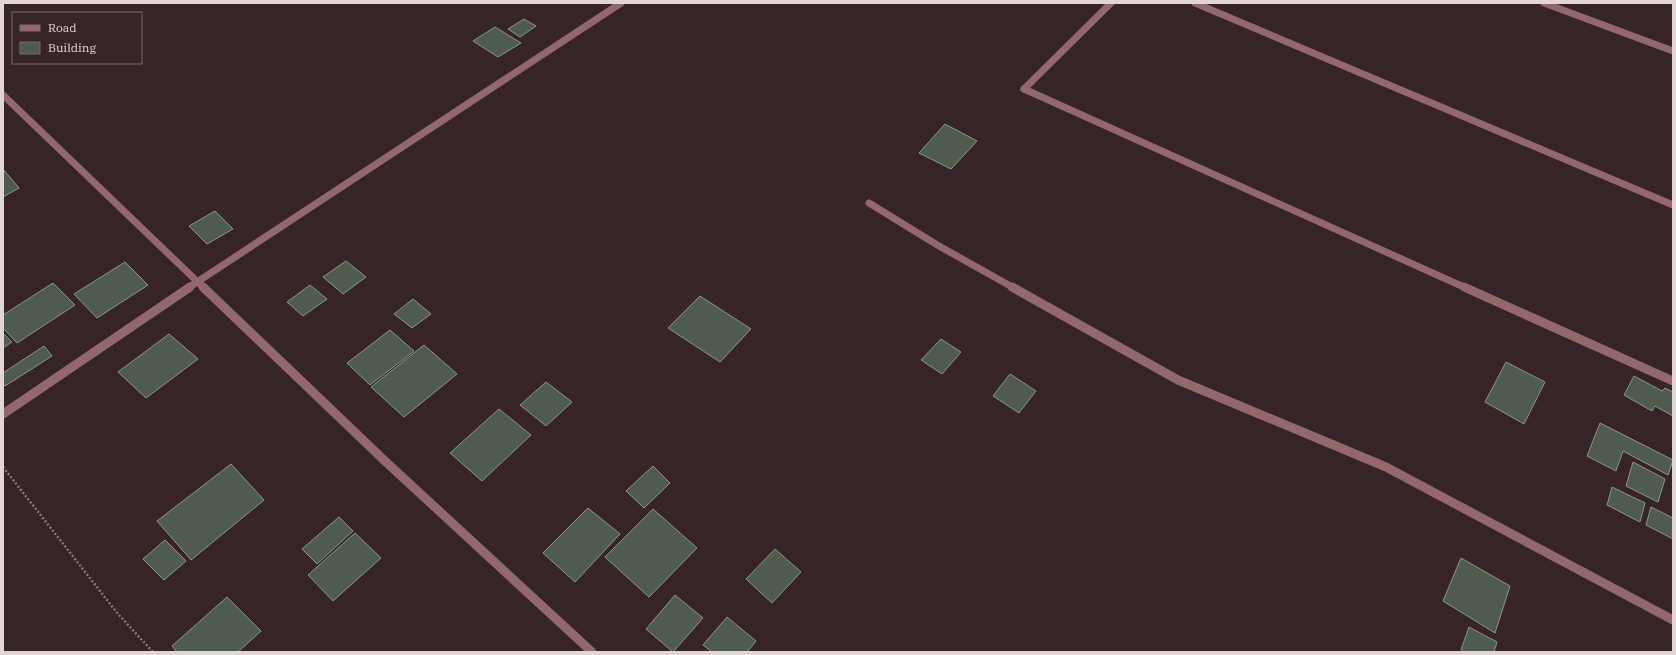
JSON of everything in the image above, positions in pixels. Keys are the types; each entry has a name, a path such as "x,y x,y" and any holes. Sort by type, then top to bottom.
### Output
{"street":[{"path":"3,414 197,282 622,3"},
{"path":"1111,3 1024,89 1673,381"},
{"path":"1195,3 1673,205"},
{"path":"1544,3 1673,51"},
{"path":"3,95 386,462 592,652"},
{"path":"869,203 938,246 1178,380 1386,467 1673,620"}],"path":[{"path":"3,467 118,614 153,652"}],"building":[{"path":"524,19 536,26 520,37 508,29"},
{"path":"495,27 521,43 498,57 473,41"},
{"path":"945,124 977,141 951,169 919,153"},
{"path":"3,169 19,188 3,197"},
{"path":"215,211 233,229 207,244 189,226"},
{"path":"346,261 366,277 343,294 323,277"},
{"path":"125,262 148,285 97,318 74,294"},
{"path":"53,283 75,305 17,343 3,328 3,315"},
{"path":"310,285 327,299 303,316 287,302"},
{"path":"700,296 751,329 720,362 668,328"},
{"path":"413,299 431,314 412,328 394,314"},
{"path":"390,330 414,351 370,385 347,363"},
{"path":"3,333 12,342 3,348"},
{"path":"169,334 198,359 146,398 118,372"},
{"path":"941,339 961,352 942,374 921,360"},
{"path":"424,345 457,374 404,417 371,387"},
{"path":"44,346 52,356 5,386 3,384 3,373"},
{"path":"1506,362 1545,382 1524,424 1485,402"},
{"path":"1010,374 1036,391 1019,413 993,396"},
{"path":"1634,376 1662,391 1665,388 1673,392 1673,416 1655,406 1652,411 1624,395"},
{"path":"546,382 572,402 546,426 520,405"},
{"path":"499,409 531,435 482,481 450,453"},
{"path":"1600,423 1673,460 1668,475 1623,451 1616,471 1587,456"},
{"path":"1633,462 1665,479 1658,502 1626,486"},
{"path":"231,464 264,500 191,560 157,521"},
{"path":"653,466 670,483 644,508 626,491"},
{"path":"1612,487 1645,503 1640,522 1607,505"},
{"path":"1651,507 1673,518 1673,539 1646,525"},
{"path":"588,508 620,534 575,582 543,553"},
{"path":"653,509 697,548 649,597 605,557"},
{"path":"339,517 353,531 317,564 302,549"},
{"path":"355,533 381,558 333,601 308,575"},
{"path":"165,540 186,561 164,580 143,559"},
{"path":"775,549 801,572 772,603 746,579"},
{"path":"1461,558 1510,586 1495,633 1443,601"},
{"path":"675,595 703,618 673,652 646,629"},
{"path":"227,597 261,631 238,652 177,652 172,646"},
{"path":"727,617 756,641 747,652 712,652 703,645"},
{"path":"1469,627 1497,642 1494,652 1464,652 1461,650"}]}
